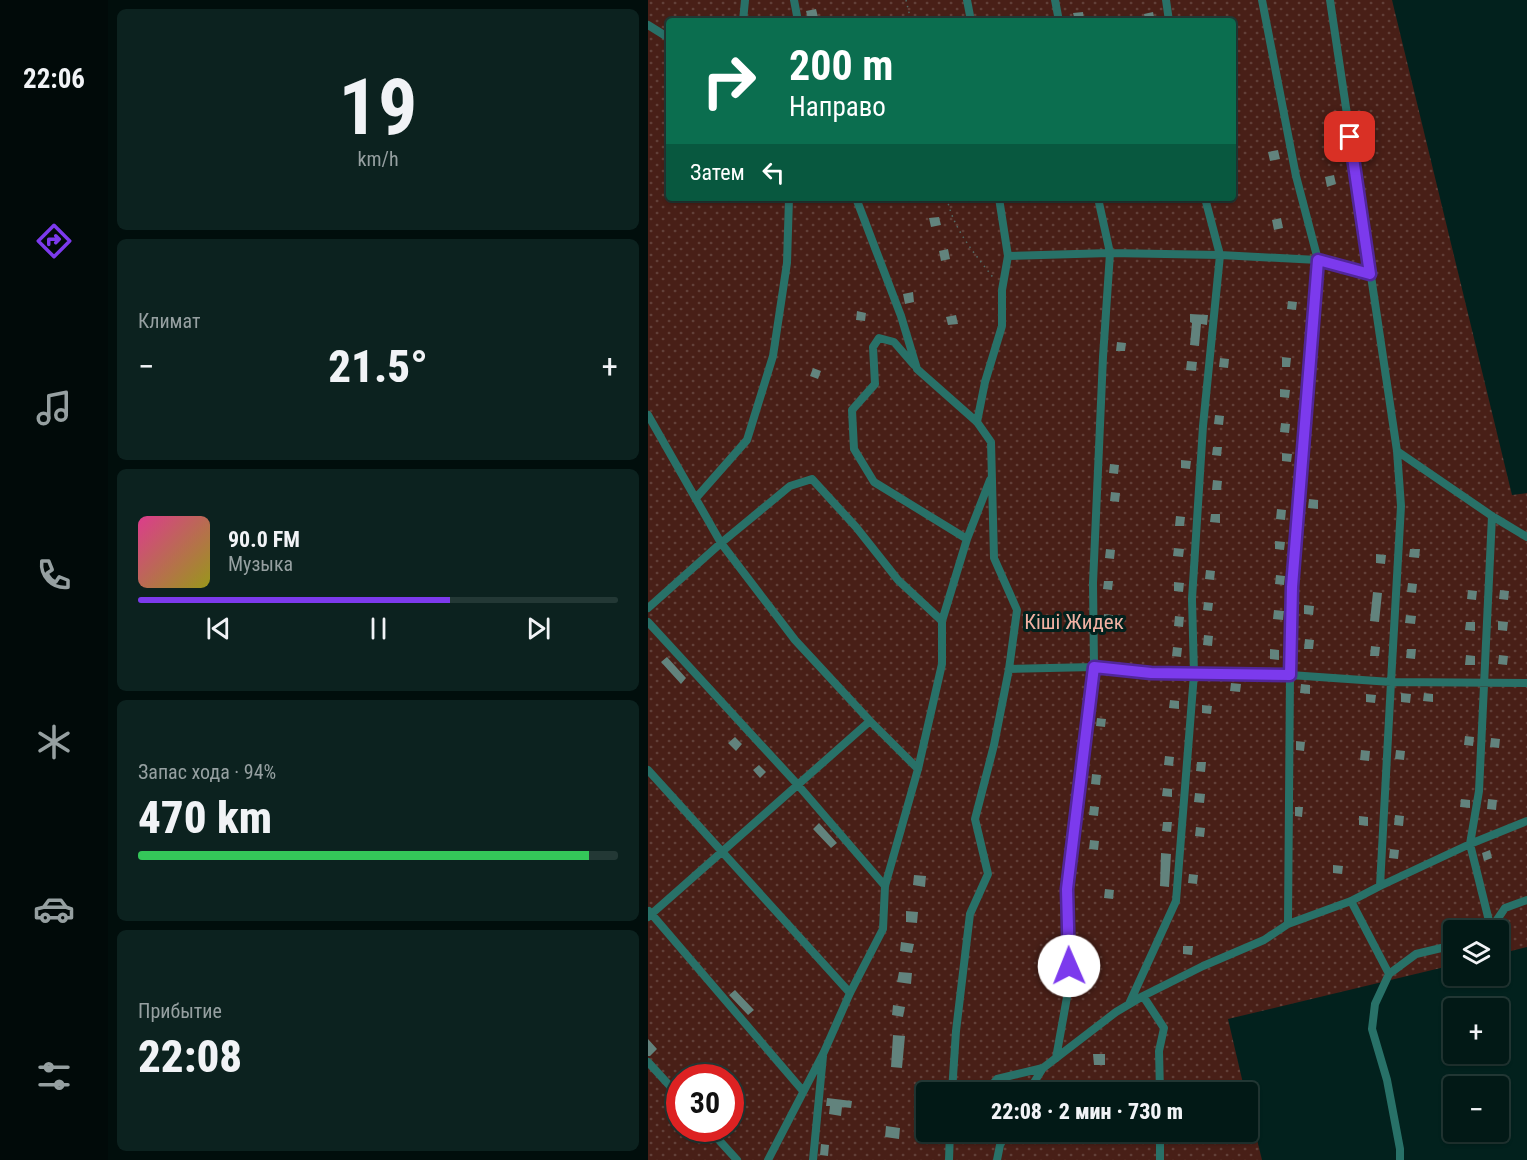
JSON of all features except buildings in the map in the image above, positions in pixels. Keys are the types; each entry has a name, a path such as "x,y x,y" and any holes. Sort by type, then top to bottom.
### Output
{"street":[{"path":"743,18 745,0"},
{"path":"794,0 797,18"},
{"path":"967,0 970,18"},
{"path":"1055,0 1058,18"},
{"path":"1166,0 1169,18"},
{"path":"1262,0 1296,176 1318,260 1292,587 1288,924"},
{"path":"1330,0 1396,451 1401,506 1380,886"},
{"path":"648,26 666,36"},
{"path":"696,498 747,440 772,356 787,263 789,201"},
{"path":"857,201 901,316 917,369"},
{"path":"977,422 985,382 1002,326 1002,290 1008,256 999,201"},
{"path":"1056,1058 1069,986 1067,889 1094,667 1093,582 1110,253 1099,201"},
{"path":"1129,1004 1176,902 1194,674 1192,599 1203,426 1220,255 1206,201"},
{"path":"1008,256 1110,253 1220,255 1318,260 1370,274"},
{"path":"953,1082 956,1031 970,914 988,874 975,819 994,745 1009,669 1017,610 994,558 991,442 977,422 917,369 894,342 879,338 873,347 875,384 852,410 854,449 874,482 967,540"},
{"path":"648,415 721,543 795,640 918,769"},
{"path":"1396,451 1527,537"},
{"path":"768,1160 824,1052 850,993 883,929 885,886 918,769 942,664 942,621 967,540 992,474"},
{"path":"648,608 790,486 812,479 856,527 898,580 942,621"},
{"path":"1488,920 1470,844 1479,791 1492,516"},
{"path":"648,622 798,785 885,886"},
{"path":"1009,669 1094,667 1151,673 1290,675 1390,682 1527,684"},
{"path":"803,1091 649,914 870,721"},
{"path":"648,770 850,993"},
{"path":"1034,1082 1043,1068 1116,1012 1143,996 1203,966 1264,940 1288,924 1351,901 1470,844 1527,821"},
{"path":"1496,920 1505,908 1527,900"},
{"path":"1351,901 1389,974"},
{"path":"1400,1160 1387,1080 1372,1029 1374,1004 1389,974 1416,954 1443,948"},
{"path":"1143,996 1164,1028 1159,1051 1160,1082"},
{"path":"813,1160 824,1052"},
{"path":"648,1062 666,1082"},
{"path":"995,1082 998,1079 1043,1068"},
{"path":"721,1142 737,1160"},
{"path":"949,1160 950,1142"},
{"path":"997,1160 1002,1142"},
{"path":"1160,1142 1160,1160"}],"path":[{"path":"906,0 910,18"},
{"path":"947,201 961,235 1002,290"}],"green space":[{"name":"Кіші Жидек","path":"648,0 1392,0 1512,495 1527,493 1527,947 1509,952 1509,920 1443,920 1443,967 1228,1019 1243,1082 916,1082 916,1142 1258,1142 1262,1160 648,1160"}],"route":[{"path":"1069,966 1067,889 1094,667 1151,673 1290,675 1292,587 1318,260 1370,274 1350,137"}]}
